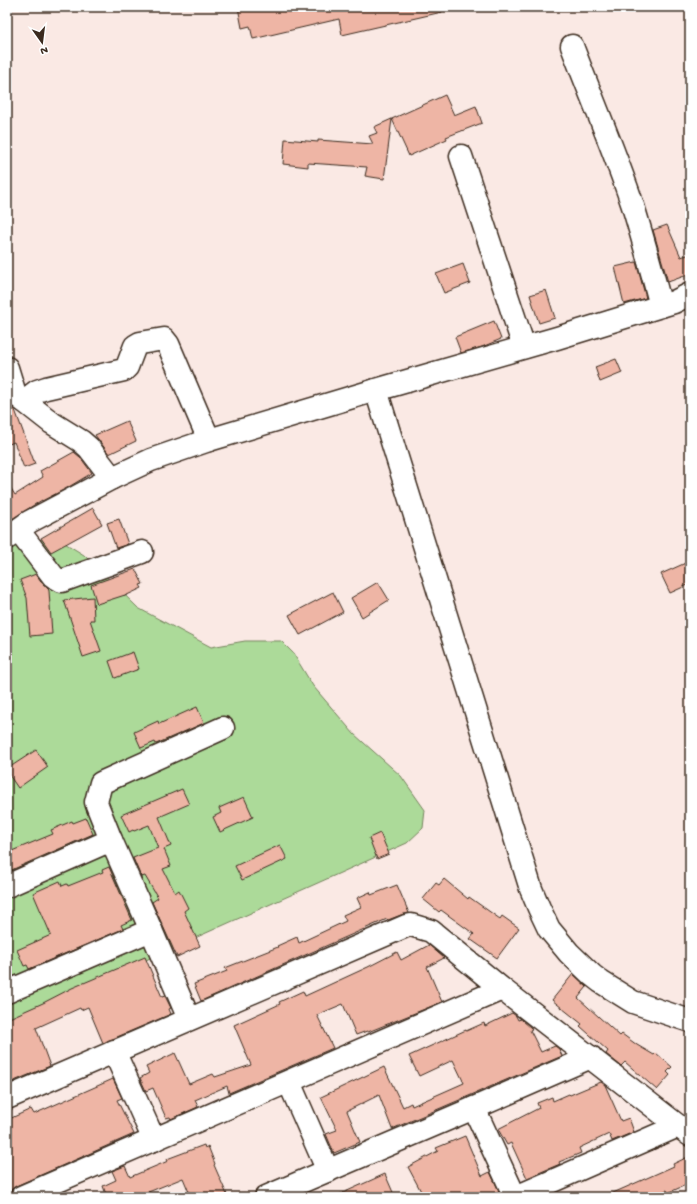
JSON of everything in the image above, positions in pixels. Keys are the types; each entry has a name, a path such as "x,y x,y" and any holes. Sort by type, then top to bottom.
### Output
{"street":[{"path":"572,46 610,142 632,204 641,231 661,306"},
{"path":"461,156 524,348"},
{"path":"142,552 62,581 53,576 13,534 29,522 112,478 151,460 209,440 524,348 674,302 690,294"},
{"path":"24,401 37,391 46,388 124,370 127,367 136,346 140,343 164,339 168,344 209,440"},
{"path":"7,368 14,394 52,423 85,444 112,478"},
{"path":"376,390 531,889 549,929 569,953 588,972 601,982 633,1002 690,1021"},
{"path":"189,1019 96,802 101,783 223,728"},
{"path":"7,886 111,840"},
{"path":"7,1098 411,925 431,931 502,989 684,1131"},
{"path":"7,992 151,930"},
{"path":"21,1197 502,989"},
{"path":"114,1051 154,1140"},
{"path":"266,1197 591,1057"},
{"path":"289,1082 328,1171"},
{"path":"474,1108 515,1197 684,1131"}],"green space":[{"path":"26,538 63,542 84,555 138,608 211,647 245,641 281,641 293,653 313,686 354,734 401,776 425,810 423,828 407,843 41,1007 7,1019 7,543"}],"building":[{"path":"238,7 441,7 442,12 342,35 339,19 253,39 250,26 242,28"},
{"path":"445,95 454,115 476,106 482,123 446,137 447,139 409,156 392,119 384,179 365,176 367,167 308,163 308,167 283,164 285,139 373,144 369,136 377,133 374,127"},
{"path":"667,225 681,257 690,254 690,274 668,282 653,230"},
{"path":"636,262 646,298 624,304 615,267"},
{"path":"463,264 470,283 444,293 436,274"},
{"path":"546,290 555,318 539,323 530,295"},
{"path":"494,321 501,339 482,347 461,353 455,337"},
{"path":"616,359 622,373 600,382 595,367"},
{"path":"7,404 15,410 35,464 24,468 14,442 7,445"},
{"path":"127,421 136,441 109,454 95,435"},
{"path":"74,452 80,457 92,473 67,488 42,500 7,522 7,482 15,495 43,477 40,471"},
{"path":"93,508 102,524 51,552 41,538"},
{"path":"119,519 128,544 116,548 107,523"},
{"path":"690,561 690,584 670,593 661,574"},
{"path":"135,569 143,584 140,585 142,588 125,596 97,604 91,585"},
{"path":"36,574 49,591 52,634 30,636 27,598 20,580"},
{"path":"378,582 389,600 362,617 351,598"},
{"path":"333,592 343,612 300,635 289,615"},
{"path":"93,597 94,620 90,620 101,651 83,657 64,600"},
{"path":"133,652 139,669 115,678 109,661"},
{"path":"197,707 204,723 156,744 155,742 141,748 134,732 158,721 159,724"},
{"path":"36,750 48,767 18,788 7,772 7,769"},
{"path":"182,789 189,804 159,817 171,846 164,849 171,866 163,869 175,893 179,890 188,908 184,911 200,946 177,957 152,902 158,898 145,876 141,877 133,858 158,848 149,825 129,832 121,815"},
{"path":"244,797 253,817 220,832 213,817 221,813 219,808"},
{"path":"86,818 93,834 7,872 7,853 53,834 51,830 72,821 73,823"},
{"path":"380,833 389,854 377,859 369,838"},
{"path":"280,845 287,859 242,880 235,866"},
{"path":"109,867 132,920 121,925 123,929 29,969 27,965 24,966 17,950 51,935 33,893 60,881 62,886 67,884 68,886 103,872 102,870"},
{"path":"444,879 468,899 469,897 500,919 502,916 519,928 497,958 470,939 474,934 441,910 439,912 423,899 436,883 439,885"},
{"path":"397,885 409,913 388,920 387,919 201,1001 194,984 227,971 225,968 278,947 277,946 297,937 299,943 346,921 343,915 361,907 357,898 370,892 371,895"},
{"path":"429,945 444,958 427,967 442,1002 368,1032 367,1031 356,1035 343,1004 317,1015 333,1048 229,1093 227,1086 195,1100 198,1107 171,1119 170,1117 166,1118 153,1088 146,1091 140,1078 149,1073 146,1067 175,1053 189,1084 213,1074 215,1077 251,1065 234,1025 280,1004 279,1002 303,991 305,996 397,952 401,960"},
{"path":"145,957 162,997 165,996 171,1008 169,1009 171,1014 103,1043 88,1007 81,1010 80,1008 36,1028 50,1066 7,1084 7,1019 72,988"},
{"path":"573,974 587,987 578,998 620,1036 622,1034 654,1055 656,1053 672,1067 667,1072 670,1075 657,1090 625,1062 621,1066 606,1054 608,1051 580,1026 582,1024 552,1000"},
{"path":"512,1013 518,1020 521,1019 532,1029 530,1030 541,1052 555,1046 559,1049 562,1056 392,1129 379,1095 347,1111 360,1142 334,1153 326,1134 337,1130 321,1097 384,1067 403,1107 411,1103 412,1106 464,1083 453,1060 419,1076 409,1056 466,1030 484,1023 485,1026"},
{"path":"113,1079 122,1098 117,1100 134,1134 16,1186 7,1193 7,1120 31,1109 34,1114"},
{"path":"601,1082 605,1085 621,1121 629,1118 634,1132 612,1141 609,1134 579,1148 581,1153 527,1178 511,1143 507,1145 498,1129 539,1108 537,1103 552,1097 553,1101"},
{"path":"465,1136 482,1176 490,1172 499,1191 488,1197 424,1197 408,1167 438,1151 436,1148"},
{"path":"204,1145 205,1148 208,1146 215,1164 214,1165 228,1197 191,1197 183,1178 141,1195 141,1193 131,1197 107,1197 103,1186 116,1180 112,1171 125,1166 130,1177 168,1161 167,1159"},
{"path":"690,1156 690,1183 668,1193 667,1190 651,1197 604,1197 674,1166 673,1164"},
{"path":"385,1174 395,1197 334,1197"}]}
